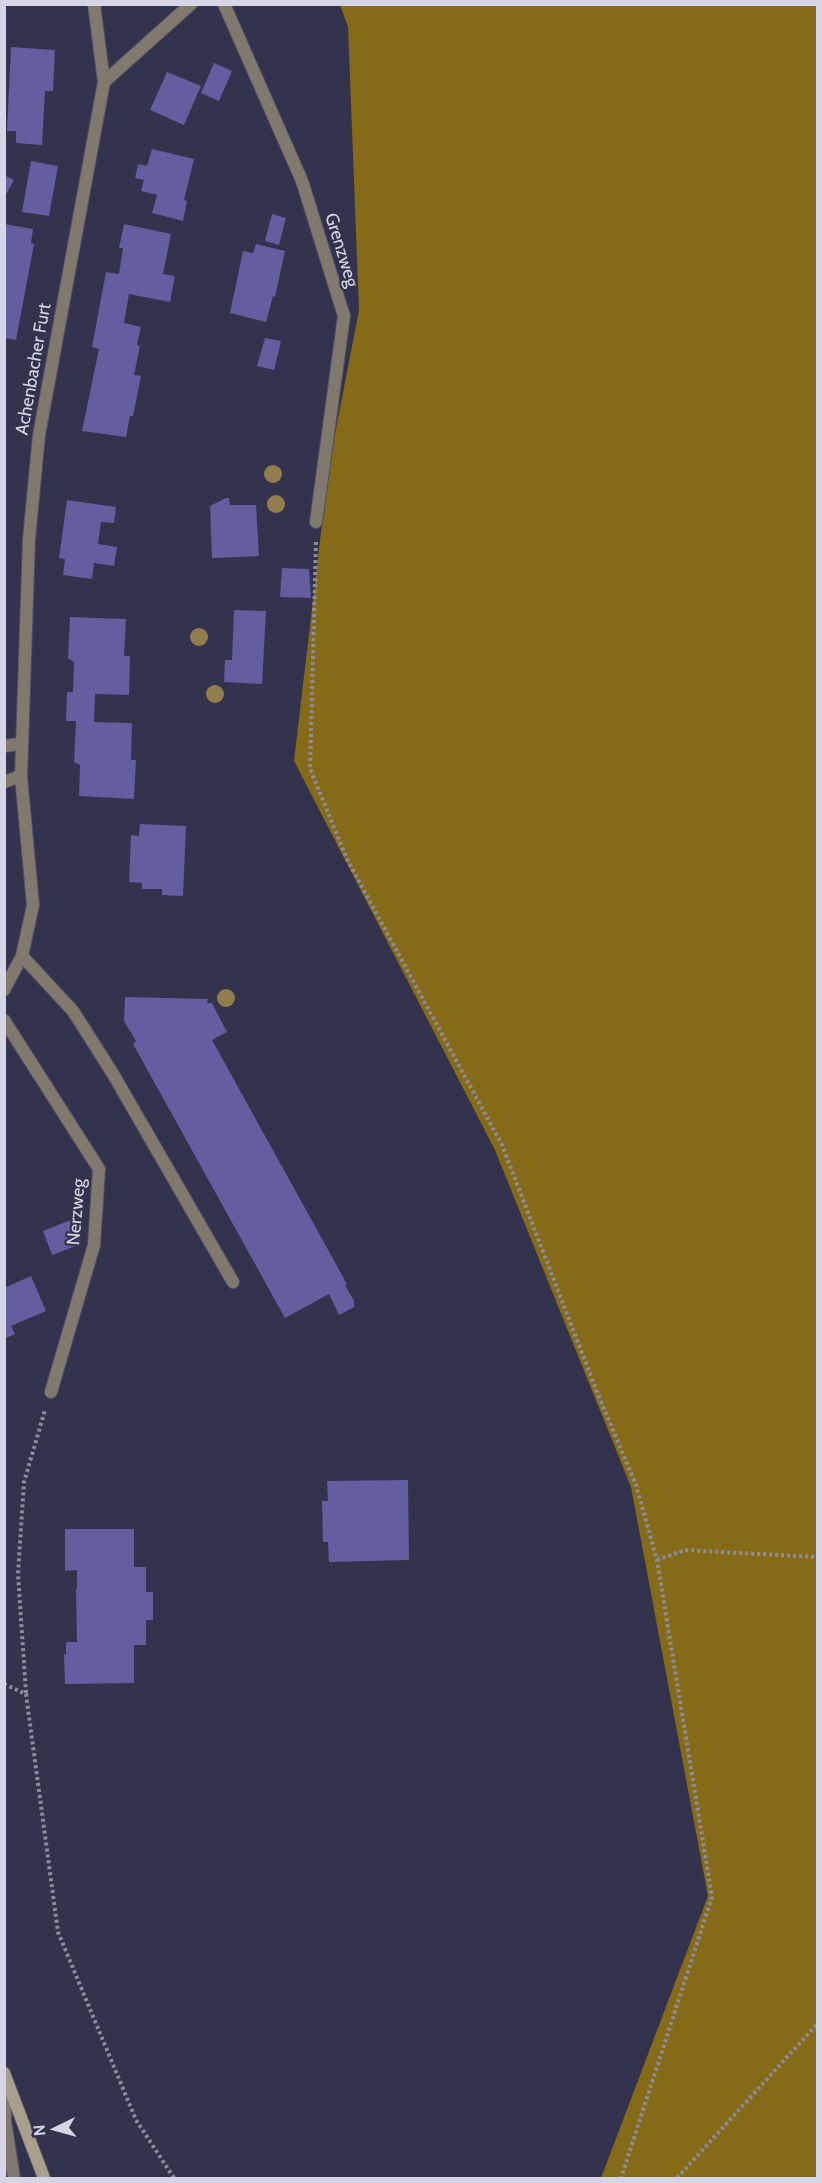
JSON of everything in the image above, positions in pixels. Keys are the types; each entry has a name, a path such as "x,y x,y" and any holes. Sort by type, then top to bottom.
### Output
{"main road":[{"path":"5,2074 44,2178"}],"street":[{"name":"Achenbacher Furt","path":"4,990 22,956 33,905 20,744 28,539 39,435 104,82 94,4"},
{"path":"104,82 191,4"},
{"name":"Grenzweg","path":"224,4 302,181 344,316 316,522"},
{"path":"4,746 20,744"},
{"path":"4,782 21,776"},
{"path":"22,956 73,1011 113,1074 233,1282"},
{"name":"Nerzweg","path":"4,1020 99,1169 93,1245 51,1392"},
{"path":"5,2074 5,2121 14,2178"}],"path":[{"path":"316,522 310,769 347,859 502,1145 597,1392 636,1485 657,1560 712,1897 621,2178"},
{"path":"51,1392 24,1482 18,1574 26,1694 58,1932 135,2120 174,2178"},
{"path":"657,1560 685,1550 818,1557"},
{"path":"4,1684 26,1694"},
{"path":"677,2178 818,2023"}],"shaded area":[{"path":"340,5 817,5 817,2178 601,2178 708,1896 631,1487 495,1150 294,761 329,465 359,310 348,27"}],"building":[{"path":"11,47 55,50 53,91 45,91 42,145 16,143 16,131 7,131"},
{"path":"214,63 232,71 219,101 201,93"},
{"path":"167,72 201,86 184,125 150,110"},
{"path":"152,149 194,159 184,200 187,201 183,221 152,213 157,195 141,191 144,180 135,178 138,164 147,166"},
{"path":"31,161 58,166 49,216 22,212"},
{"path":"4,175 14,180 4,198"},
{"path":"272,214 286,218 279,245 265,241"},
{"path":"4,224 33,229 31,243 34,244 16,340 4,338"},
{"path":"124,224 171,234 163,274 175,276 170,302 129,294 124,323 141,327 134,375 141,376 126,437 82,431 99,349 92,347 106,272 119,274 123,248 119,248"},
{"path":"256,244 285,251 275,297 273,296 266,322 230,313 243,251 253,253"},
{"path":"265,338 281,341 274,370 257,366"},
{"path":"229,498 230,505 256,505 259,556 212,558 210,506"},
{"path":"67,500 116,507 114,523 101,522 98,544 117,547 114,566 94,563 92,579 63,575 65,559 59,558"},
{"path":"282,568 309,569 311,598 280,597"},
{"path":"234,610 266,611 262,684 224,682 225,660 232,660"},
{"path":"70,617 126,619 124,656 130,656 129,695 95,694 94,722 132,723 131,760 136,760 134,799 79,796 80,765 74,762 76,721 66,721 67,692 73,692 74,662 68,658"},
{"path":"140,824 186,826 183,896 162,895 162,889 142,889 142,883 129,882 131,835 139,836"},
{"path":"125,997 208,999 207,1003 212,1003 227,1032 212,1040 347,1284 345,1285 354,1301 354,1307 339,1315 329,1294 285,1318 133,1044 136,1041 124,1021"},
{"path":"71,1220 81,1244 52,1255 43,1231"},
{"path":"31,1276 46,1311 11,1326 15,1334 4,1339 4,1288"},
{"path":"408,1480 409,1560 329,1562 328,1542 323,1542 322,1501 328,1501 327,1481"},
{"path":"65,1529 134,1529 134,1567 146,1567 146,1592 153,1592 153,1620 146,1620 146,1645 134,1645 134,1683 65,1684 66,1642 77,1642 77,1570 65,1571"}]}
